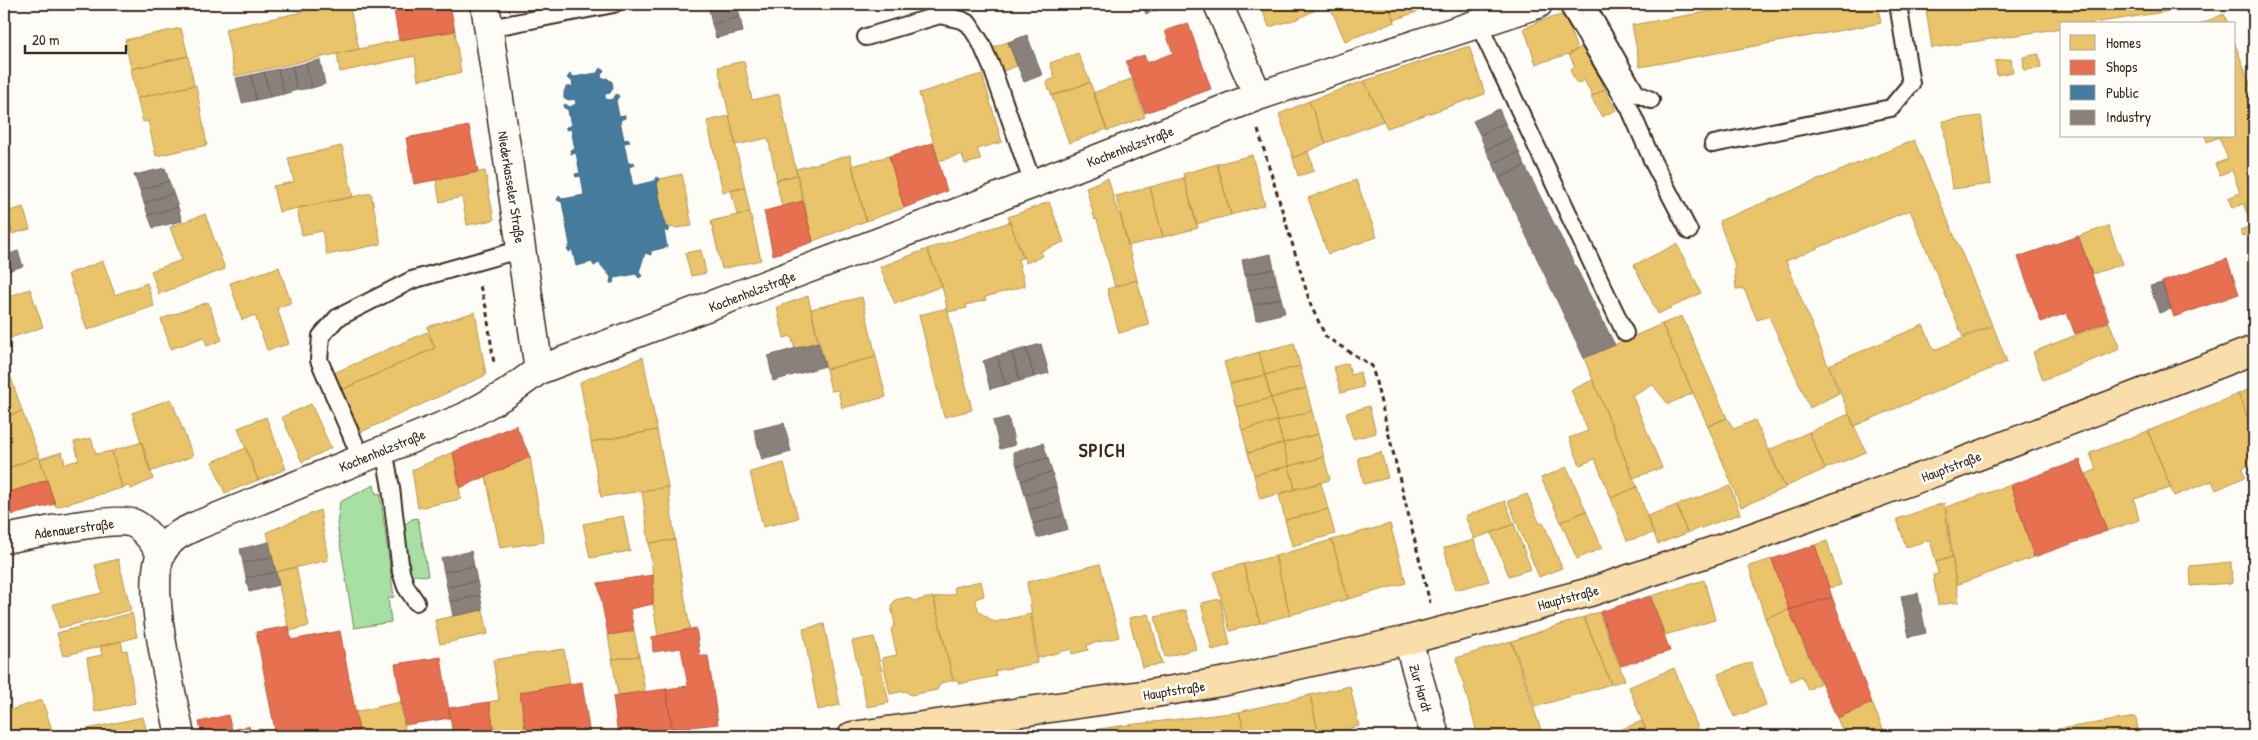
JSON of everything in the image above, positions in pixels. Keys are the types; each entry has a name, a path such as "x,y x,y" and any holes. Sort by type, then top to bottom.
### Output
{"main road":[{"name":"Hauptstraße","path":"852,736 1149,694 1217,682 1408,640 1590,592 1725,547 1948,468 2254,350"}],"street":[{"path":"1218,4 1258,96"},
{"name":"Kochenholzstraße","path":"161,553 174,537 198,525 372,453 466,417 506,394 540,370 1033,184 1258,96 1538,4"},
{"name":"Niederkasseler Straße","path":"487,16 540,370"},
{"name":"Adenauerstraße","path":"4,539 115,521 134,523 146,533 161,553"},
{"path":"161,553 156,573 156,606 180,736"},
{"name":"Zur Hardt","path":"1408,640 1435,736"}],"lane":[{"path":"487,16 614,4"},
{"path":"1567,4 1630,109 1653,162 1689,231"},
{"path":"1586,4 1636,93 1651,100"},
{"path":"1713,144 1891,108 1911,84 1898,4"},
{"path":"866,37 940,15 962,20 969,24 981,43 992,68 1033,184"},
{"path":"1478,23 1625,334"},
{"path":"416,602 406,588 401,572 391,488 318,360 321,336 337,318 412,280 522,249"}],"path":[{"path":"1258,96 1254,118 1312,306 1326,337 1372,366 1436,632"},
{"path":"484,302 496,380 506,394"}],"green space":[{"path":"374,485 376,494 380,493 394,597 388,598 391,622 354,628 337,524 340,502"},
{"path":"417,518 428,576 413,575 408,568 404,525"}],"building: Homes":[{"path":"338,4 349,4 359,49 235,76 225,29"},
{"path":"1260,4 1328,4 1297,19 1269,27"},
{"path":"1329,4 1388,4 1395,22 1345,41"},
{"path":"1388,4 1439,4 1394,20"},
{"path":"1751,4 1878,4 1881,23 1640,67 1632,25"},
{"path":"1925,4 2189,4 2190,8 2100,22 2060,22 2060,28 1932,48"},
{"path":"1565,14 1577,50 1536,64 1524,28 1536,22"},
{"path":"2224,14 2227,22 2205,22"},
{"path":"181,28 188,56 131,69 125,40"},
{"path":"455,31 461,73 418,80 415,56 340,72 337,54 399,40"},
{"path":"1008,42 1017,66 1000,72 991,48"},
{"path":"1469,46 1485,94 1387,128 1364,81"},
{"path":"1583,46 1605,89 1593,96 1584,80 1577,84 1570,70 1575,67 1569,54"},
{"path":"2236,46 2254,95 2254,232 2242,236 2240,230 2252,226 2244,204 2232,208 2228,198 2240,193 2232,170 2220,175 2215,164 2228,159 2219,138 2236,138"},
{"path":"1078,53 1090,82 1052,96 1046,82 1055,78 1050,63"},
{"path":"2039,54 2041,68 2024,70 2023,57"},
{"path":"188,56 194,85 137,98 131,69"},
{"path":"2011,59 2013,72 1997,75 1995,61"},
{"path":"744,61 752,100 779,94 797,175 777,180 768,138 736,145 718,67"},
{"path":"982,74 1002,142 977,149 981,160 965,164 962,154 939,161 919,93"},
{"path":"1131,79 1145,117 1107,131 1093,93"},
{"path":"1364,81 1383,121 1326,143 1309,101"},
{"path":"1090,82 1107,129 1069,143 1052,96"},
{"path":"196,85 207,145 156,156 148,121 143,122 137,98"},
{"path":"1605,89 1616,110 1602,117 1591,97"},
{"path":"1309,101 1326,143 1293,158 1279,114"},
{"path":"729,116 745,188 723,192 707,121"},
{"path":"1981,116 1991,184 1952,189 1943,121"},
{"path":"2206,138 2217,138 2207,142"},
{"path":"1914,140 1992,325 1963,337 1910,210 1786,261 1839,393 1810,408 1769,316 1757,320 1744,289 1736,289 1734,263 1719,221"},
{"path":"342,146 353,197 279,212 273,186 294,182 288,158"},
{"path":"1308,151 1314,171 1298,176 1293,158"},
{"path":"850,155 866,221 813,241 796,169"},
{"path":"1252,155 1265,205 1231,215 1217,164"},
{"path":"889,156 904,208 866,221 852,166"},
{"path":"1217,164 1231,215 1196,224 1183,174"},
{"path":"485,171 494,220 467,225 462,197 440,202 436,180"},
{"path":"682,174 692,226 675,228 665,226 657,184 660,179"},
{"path":"797,175 803,201 782,207 776,180"},
{"path":"1108,178 1118,214 1120,214 1137,280 1115,287 1097,219 1095,220 1086,187"},
{"path":"1184,178 1198,228 1163,237 1150,187"},
{"path":"1356,180 1377,237 1328,254 1308,198"},
{"path":"1150,187 1163,237 1128,246 1116,196"},
{"path":"745,188 750,212 737,215 731,190"},
{"path":"371,193 381,244 327,255 322,231 302,235 297,208"},
{"path":"1049,202 1064,242 1041,251 1043,256 1026,263 1008,217"},
{"path":"23,207 30,229 12,234 6,212"},
{"path":"6,212 12,231 4,234 4,213"},
{"path":"750,212 761,260 722,269 711,221"},
{"path":"205,214 225,269 159,294 151,271 182,260 170,227"},
{"path":"1010,222 1023,258 1018,259 1025,286 985,297 986,300 966,305 967,308 948,312 942,286 927,249"},
{"path":"2108,226 2123,264 2092,274 2079,236"},
{"path":"1677,244 1701,293 1658,314 1634,265"},
{"path":"927,249 942,286 895,304 880,267"},
{"path":"701,250 706,273 691,276 685,253"},
{"path":"103,261 115,295 147,283 154,306 87,330 68,274"},
{"path":"279,267 291,303 277,308 289,344 267,350 255,315 242,320 230,283"},
{"path":"1137,280 1149,325 1119,333 1107,289"},
{"path":"30,289 43,327 4,340 4,298"},
{"path":"808,296 818,342 795,349 791,336 784,338 777,307"},
{"path":"862,297 876,357 826,369 811,309"},
{"path":"208,302 222,340 207,346 204,337 171,349 161,319"},
{"path":"947,308 972,410 944,417 919,315"},
{"path":"475,312 486,375 361,432 341,390 435,348 427,327"},
{"path":"1682,316 1727,418 1708,426 1662,324"},
{"path":"2109,322 2120,349 2043,380 2033,352"},
{"path":"1662,324 1693,393 1668,404 1653,385 1632,395 1662,468 1633,478 1584,358"},
{"path":"1923,325 1934,350 1993,326 2007,362 1854,426 1829,365"},
{"path":"427,332 435,348 341,390 334,373"},
{"path":"1294,343 1300,366 1265,375 1259,352"},
{"path":"1259,352 1265,375 1230,384 1224,362"},
{"path":"4,357 22,411 4,417"},
{"path":"643,357 657,430 591,442 580,382"},
{"path":"876,357 886,397 842,408 838,390 831,391 826,369"},
{"path":"1348,363 1351,375 1360,372 1363,387 1341,393 1334,367"},
{"path":"1300,366 1306,388 1271,398 1265,375"},
{"path":"1265,375 1271,398 1236,407 1230,384"},
{"path":"1593,380 1637,487 1611,498 1595,459 1580,465 1569,438 1588,431 1571,390"},
{"path":"2254,387 2254,432 2238,394"},
{"path":"1306,388 1312,411 1277,421 1271,398"},
{"path":"2238,394 2254,432 2254,463 2242,468 2245,477 2216,490 2212,481 2174,496 2148,431"},
{"path":"1271,398 1277,421 1242,430 1236,407"},
{"path":"171,399 193,456 150,472 132,413"},
{"path":"311,404 331,448 302,462 282,417"},
{"path":"1369,406 1376,433 1353,439 1346,413"},
{"path":"22,411 39,456 4,470 4,417"},
{"path":"1312,411 1318,434 1283,443 1277,421"},
{"path":"1849,414 1866,452 1825,469 1809,432"},
{"path":"266,417 286,469 258,480 238,428"},
{"path":"1727,418 1734,429 1755,420 1785,488 1741,507 1708,426"},
{"path":"1277,421 1283,443 1248,453 1242,430"},
{"path":"657,430 668,487 601,497 591,442"},
{"path":"2148,431 2171,488 2134,499 2139,520 2107,531 2086,474 2096,470 2090,453"},
{"path":"1809,432 1825,469 1785,487 1769,450"},
{"path":"1318,434 1324,457 1289,466 1283,443"},
{"path":"91,438 96,454 112,451 122,488 56,507 40,459 62,452 65,464 79,460 74,442"},
{"path":"142,442 153,479 131,489 128,486 122,488 112,451"},
{"path":"1283,443 1289,466 1254,475 1248,453"},
{"path":"246,448 258,480 225,493 212,462"},
{"path":"453,452 461,499 418,508 412,470"},
{"path":"1381,452 1388,478 1364,484 1358,458"},
{"path":"39,456 47,480 4,494 4,470"},
{"path":"530,457 544,542 500,548 486,476"},
{"path":"1324,457 1330,480 1295,489 1289,466"},
{"path":"784,463 798,518 763,527 750,472"},
{"path":"1289,466 1295,489 1260,499 1254,475"},
{"path":"1567,467 1586,511 1561,522 1541,478"},
{"path":"1321,483 1328,509 1285,520 1279,494"},
{"path":"2011,485 2034,557 1956,585 1946,507"},
{"path":"1730,486 1740,514 1687,533 1677,505"},
{"path":"668,487 675,540 649,543 642,491"},
{"path":"1637,487 1653,533 1627,541 1611,498"},
{"path":"1527,494 1540,524 1543,522 1562,568 1539,577 1508,501"},
{"path":"1505,501 1514,524 1474,539 1465,516"},
{"path":"1944,503 1952,557 1936,562 1930,540 1906,547 1897,519"},
{"path":"1677,505 1687,533 1658,544 1647,516"},
{"path":"1328,509 1335,534 1292,546 1285,520"},
{"path":"320,510 328,560 276,572 267,532"},
{"path":"1586,511 1602,548 1577,559 1561,522"},
{"path":"623,516 630,551 590,558 583,524"},
{"path":"1390,524 1406,583 1348,599 1332,540"},
{"path":"1514,524 1531,569 1509,576 1491,533"},
{"path":"675,540 690,629 658,636 653,604 653,575 649,543"},
{"path":"1332,540 1348,599 1290,615 1275,556"},
{"path":"1474,540 1489,581 1455,590 1444,548"},
{"path":"1827,541 1841,585 1829,588 1815,545"},
{"path":"1275,556 1290,615 1260,623 1243,564"},
{"path":"1952,557 1959,602 1938,605 1933,575 1938,574 1936,562"},
{"path":"118,559 131,610 59,628 53,604 102,593 95,565"},
{"path":"1772,559 1789,610 1765,618 1749,566"},
{"path":"2231,562 2232,583 2191,586 2190,566"},
{"path":"1100,564 1119,637 1087,645 1088,650 1072,654 1071,649 1038,658 1027,582"},
{"path":"1243,564 1260,623 1230,631 1214,572"},
{"path":"296,567 309,626 289,631 276,572"},
{"path":"1704,580 1715,620 1665,635 1651,596"},
{"path":"981,581 984,596 975,599 979,612 995,622 1031,614 1037,663 995,671 996,676 959,684 958,680 953,680 934,598 955,594 954,587"},
{"path":"908,597 914,601 933,597 953,680 941,683 937,690 911,695 905,691 890,694 882,658 897,655 891,630 895,624 891,606 895,600"},
{"path":"1220,599 1230,645 1212,650 1201,603"},
{"path":"483,610 488,634 440,644 435,620"},
{"path":"1186,610 1196,649 1165,657 1155,617"},
{"path":"1789,610 1820,683 1808,690 1802,676 1791,681 1765,618"},
{"path":"1599,612 1625,680 1611,684 1584,617"},
{"path":"132,613 137,637 63,656 57,633"},
{"path":"1149,614 1162,664 1142,667 1129,618"},
{"path":"1584,617 1611,684 1535,707 1512,641"},
{"path":"824,624 840,705 818,710 803,629"},
{"path":"634,631 639,656 612,659 608,635"},
{"path":"874,637 889,703 867,707 852,641"},
{"path":"121,641 123,651 127,650 135,703 95,712 87,658 102,655 100,646"},
{"path":"1511,641 1543,736 1478,736 1456,658"},
{"path":"564,649 570,684 520,692 526,736 495,736 489,702 499,700 493,660"},
{"path":"639,656 645,691 618,695 612,659"},
{"path":"1751,662 1766,705 1734,717 1718,674"},
{"path":"1674,668 1701,736 1648,736 1629,687"},
{"path":"1350,686 1359,726 1338,731 1339,736 1319,736 1310,695"},
{"path":"1310,695 1319,736 1246,736 1239,712"},
{"path":"42,700 54,736 4,736 4,712"},
{"path":"400,702 406,736 360,736 355,712"},
{"path":"1872,703 1886,736 1845,736 1837,718"},
{"path":"1239,712 1246,736 1122,736 1119,726"},
{"path":"143,717 148,736 88,736 87,729"},
{"path":"2136,717 2139,736 2066,736 2065,728"},
{"path":"1642,721 1648,736 1613,736 1612,733"},
{"path":"1119,726 1122,736 1082,736 1081,732"},
{"path":"2065,728 2066,736 2011,736"},
{"path":"1803,731 1806,736 1788,736"},
{"path":"1081,732 1082,736 1045,736"}],"building: Shops":[{"path":"393,4 450,4 455,31 399,40"},
{"path":"1188,23 1211,89 1145,113 1126,61 1144,55 1147,63 1173,53 1165,31"},
{"path":"469,126 478,172 414,184 406,138"},
{"path":"933,143 947,191 904,208 889,156"},
{"path":"803,201 813,242 773,255 764,211"},
{"path":"2078,236 2109,321 2075,334 2067,313 2041,322 2018,257"},
{"path":"2227,259 2239,294 2174,317 2162,282"},
{"path":"516,425 530,457 460,488 453,452"},
{"path":"2080,460 2107,531 2034,557 2011,485"},
{"path":"47,480 55,504 11,515 4,494"},
{"path":"1815,545 1832,597 1789,610 1772,559"},
{"path":"653,575 653,604 630,609 634,631 608,635 598,583"},
{"path":"1650,596 1670,651 1621,666 1600,612"},
{"path":"1832,597 1872,703 1837,718 1789,610"},
{"path":"289,626 291,640 340,631 360,736 276,736 256,632"},
{"path":"696,628 700,656 708,656 718,724 672,729 666,689 688,686 681,648 653,652 652,637"},
{"path":"441,657 450,718 405,725 395,664"},
{"path":"582,682 590,736 526,736 520,692"},
{"path":"666,689 672,729 618,736 613,696"},
{"path":"489,702 495,736 453,736 449,708"},
{"path":"228,715 232,730 249,726 251,736 202,736 199,722"}],"building: Public":[{"path":"600,68 604,70 601,75 602,79 607,78 612,82 613,88 610,93 605,94 605,98 608,100 613,99 616,94 619,96 616,101 619,116 625,115 625,118 620,120 624,140 629,139 630,142 624,143 628,163 634,162 635,165 629,167 633,186 654,181 657,177 660,179 657,184 665,226 670,229 668,232 664,230 667,247 651,251 651,255 645,253 639,272 642,276 639,278 636,274 615,278 613,283 610,283 611,277 599,263 594,266 592,262 576,266 572,248 570,252 567,250 570,245 562,202 557,200 559,196 563,199 584,195 581,176 576,177 575,174 580,173 576,153 571,154 570,150 575,149 571,129 566,130 566,127 571,126 568,110 563,107 565,104 570,107 576,104 575,99 569,100 564,98 566,87 573,86 572,81 567,78 570,74 574,77 597,73"}],"building: Industry":[{"path":"737,4 740,17 712,24 709,9"},
{"path":"819,4 832,4 833,7 820,10"},
{"path":"1142,4 1172,4 1146,14"},
{"path":"740,17 743,32 716,38 712,24"},
{"path":"1027,35 1042,75 1024,82 1008,42"},
{"path":"320,60 325,84 312,88 306,63"},
{"path":"306,63 312,88 297,90 292,66"},
{"path":"292,66 297,90 284,94 278,69"},
{"path":"278,69 284,94 270,97 264,72"},
{"path":"264,72 270,97 256,100 251,75"},
{"path":"251,75 256,100 242,103 236,78"},
{"path":"1499,109 1505,123 1480,135 1473,121"},
{"path":"1505,123 1512,137 1486,150 1480,135"},
{"path":"1512,137 1519,152 1493,163 1486,150"},
{"path":"1519,152 1525,166 1499,178 1493,163"},
{"path":"1525,166 1615,345 1584,358 1499,178"},
{"path":"165,168 169,181 140,190 134,175"},
{"path":"169,181 173,193 144,203 140,190"},
{"path":"173,193 178,207 148,215 144,203"},
{"path":"178,207 182,221 153,228 148,215"},
{"path":"18,251 23,266 4,272 4,256"},
{"path":"1271,254 1274,269 1245,275 1242,260"},
{"path":"1274,269 1277,283 1249,290 1245,275"},
{"path":"1277,283 1281,298 1253,305 1249,290"},
{"path":"2162,283 2171,309 2159,313 2150,286"},
{"path":"1281,298 1285,313 1256,320 1253,305"},
{"path":"818,342 825,366 773,381 768,356"},
{"path":"1041,344 1049,373 1034,377 1026,348"},
{"path":"1026,348 1034,377 1020,381 1012,352"},
{"path":"1012,352 1020,381 1005,385 997,356"},
{"path":"997,356 1005,385 990,389 983,361"},
{"path":"1008,417 1015,445 1000,449 993,421"},
{"path":"784,423 791,452 762,460 754,430"},
{"path":"1043,443 1048,458 1017,466 1013,452"},
{"path":"1048,458 1052,472 1021,481 1017,466"},
{"path":"1052,472 1056,486 1025,495 1021,481"},
{"path":"1056,486 1060,501 1029,510 1025,495"},
{"path":"1060,501 1064,515 1033,524 1029,510"},
{"path":"1064,515 1068,529 1037,538 1033,524"},
{"path":"269,542 272,557 243,563 240,549"},
{"path":"471,551 474,566 444,572 441,558"},
{"path":"272,557 276,572 246,578 243,563"},
{"path":"474,566 477,581 447,587 444,572"},
{"path":"276,572 279,585 249,592 246,578"},
{"path":"477,581 480,595 450,602 447,587"},
{"path":"1918,593 1926,633 1909,637 1901,596"},
{"path":"480,595 483,610 453,616 450,602"}],"district":[{"name":"SPICH","path":"1102,450"}]}
